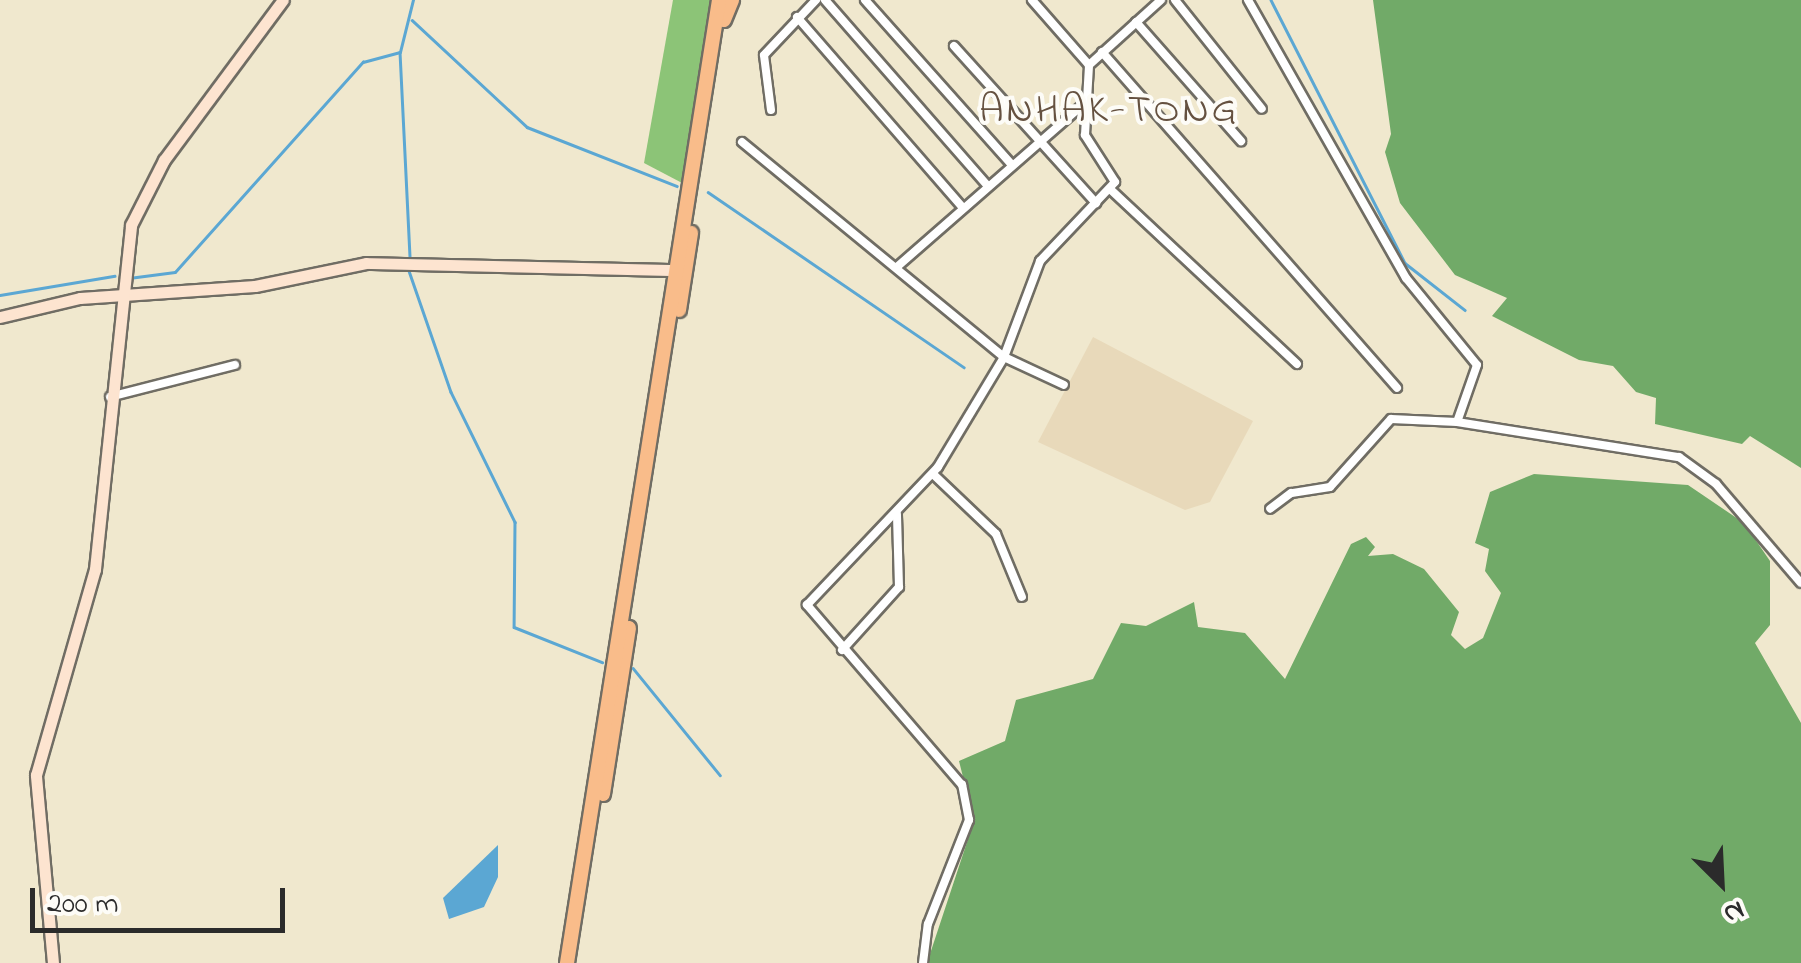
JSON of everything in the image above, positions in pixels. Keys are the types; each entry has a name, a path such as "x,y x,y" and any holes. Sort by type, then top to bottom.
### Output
{"highway":[{"path":"567,963 719,0"},
{"path":"575,963 729,0"}],"street":[{"path":"53,963 36,774 95,569 120,298 144,192 283,0"},
{"path":"772,110 764,55 816,0"},
{"path":"825,0 988,186"},
{"path":"866,0 1012,165"},
{"path":"923,963 969,820 962,785 807,605 933,474 1004,357 1040,261 1114,182 1085,135 1089,65 1032,0"},
{"path":"1089,65 1161,0"},
{"path":"1175,0 1262,109"},
{"path":"1248,0 1406,278 1474,354 1457,422"},
{"path":"796,17 963,208"},
{"path":"1136,22 1240,141"},
{"path":"954,46 1096,204"},
{"path":"1102,52 1398,388"},
{"path":"898,266 1088,100"},
{"path":"742,142 898,266 1004,357 1064,384"},
{"path":"1110,189 1297,364"},
{"path":"0,316 120,298 256,286 366,262 675,270"},
{"path":"110,397 235,365"},
{"path":"1270,509 1291,493 1330,486 1392,419 1457,422 1679,457 1716,484 1801,583"},
{"path":"933,474 996,534 1022,597"},
{"path":"842,650 899,588 897,514"}],"shaded area":[{"path":"1093,337 1253,421 1210,502 1185,510 1038,442"}],"green space":[{"path":"673,0 714,0 684,184 644,163"},
{"path":"1373,0 1801,0 1801,468 1750,436 1742,444 1655,424 1656,398 1636,392 1613,366 1579,360 1492,316 1507,298 1455,275 1400,203 1385,152 1391,134"},
{"path":"1534,474 1688,485 1744,523 1770,561 1770,625 1755,643 1801,723 1801,963 927,963 974,821 959,761 1005,741 1016,700 1093,679 1121,623 1146,626 1194,602 1198,627 1245,633 1285,679 1351,544 1366,537 1375,547 1368,556 1393,554 1424,569 1459,612 1451,635 1465,649 1483,638 1501,593 1485,571 1489,549 1475,543 1490,492"}],"water":[{"path":"498,845 498,877 484,907 449,919 443,898"}],"waterway":[{"path":"129,278 175,272 363,62 400,52 413,0"},
{"path":"1271,0 1405,263 1465,310"},
{"path":"412,20 527,127 677,186"},
{"path":"400,52 410,260"},
{"path":"708,192 964,367"},
{"path":"408,268 451,392 515,522 514,627 602,662"},
{"path":"0,295 114,276"},
{"path":"633,668 720,775"}],"district":[{"name":"ANHAK-TONG","path":"1109,112"}]}
